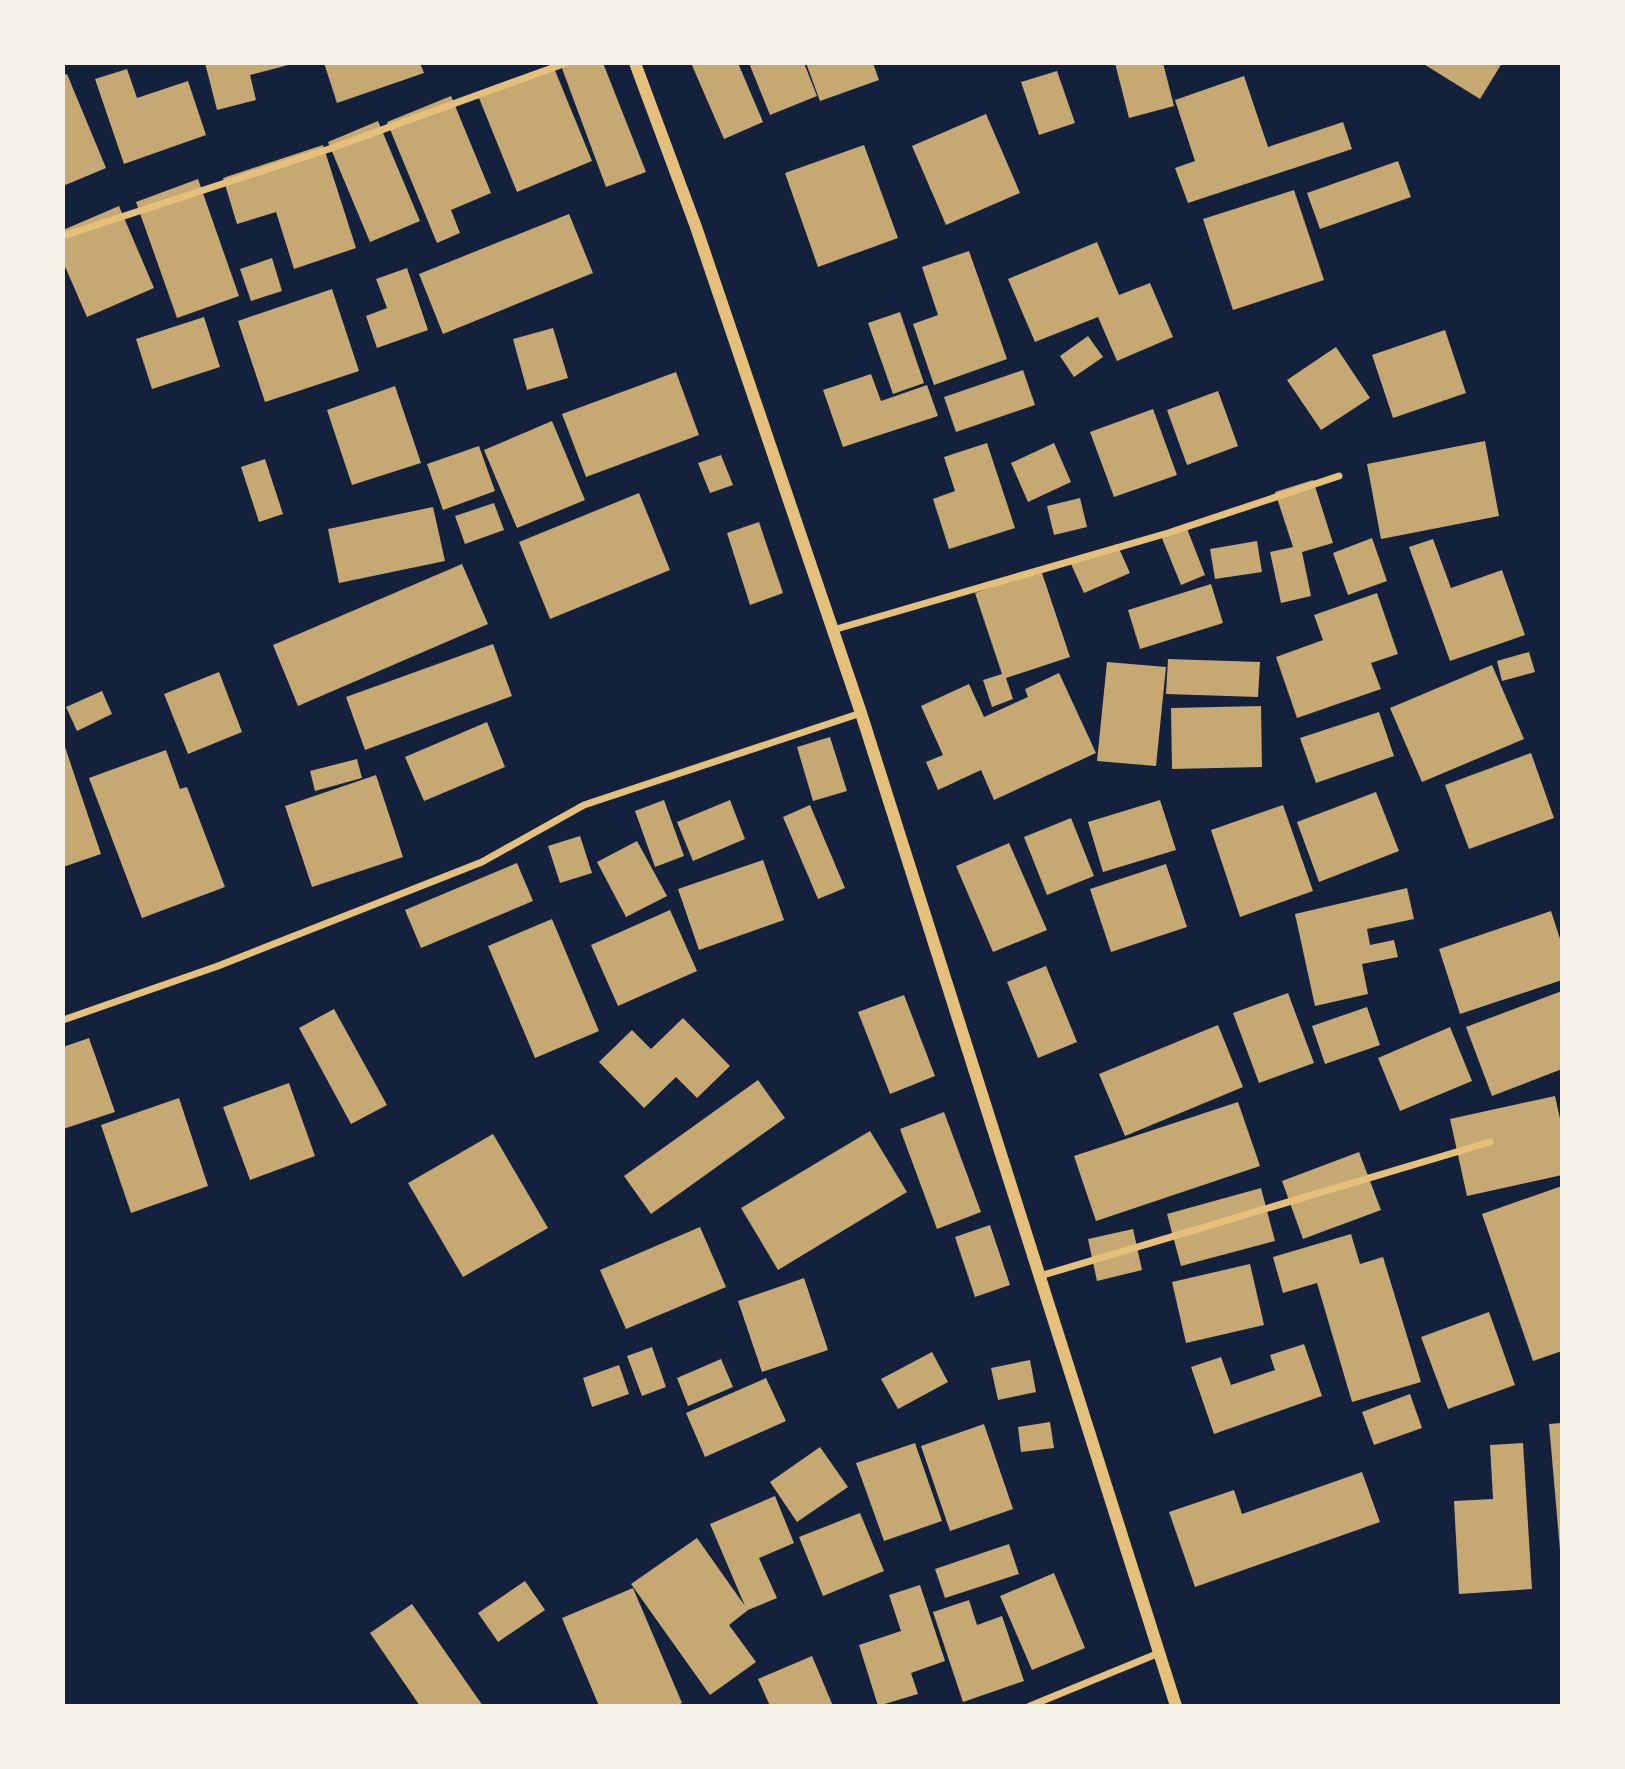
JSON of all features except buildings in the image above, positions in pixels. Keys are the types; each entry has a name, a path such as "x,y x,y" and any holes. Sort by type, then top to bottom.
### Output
{"street":[{"path":"63,236 329,149 566,63"},
{"path":"635,63 696,226 861,713 1175,1706"},
{"path":"833,630 1168,533 1339,476"},
{"path":"63,1020 218,966 482,862 584,805 861,713"},
{"path":"1040,1276 1490,1142"},
{"path":"1030,1706 1160,1653"}]}
